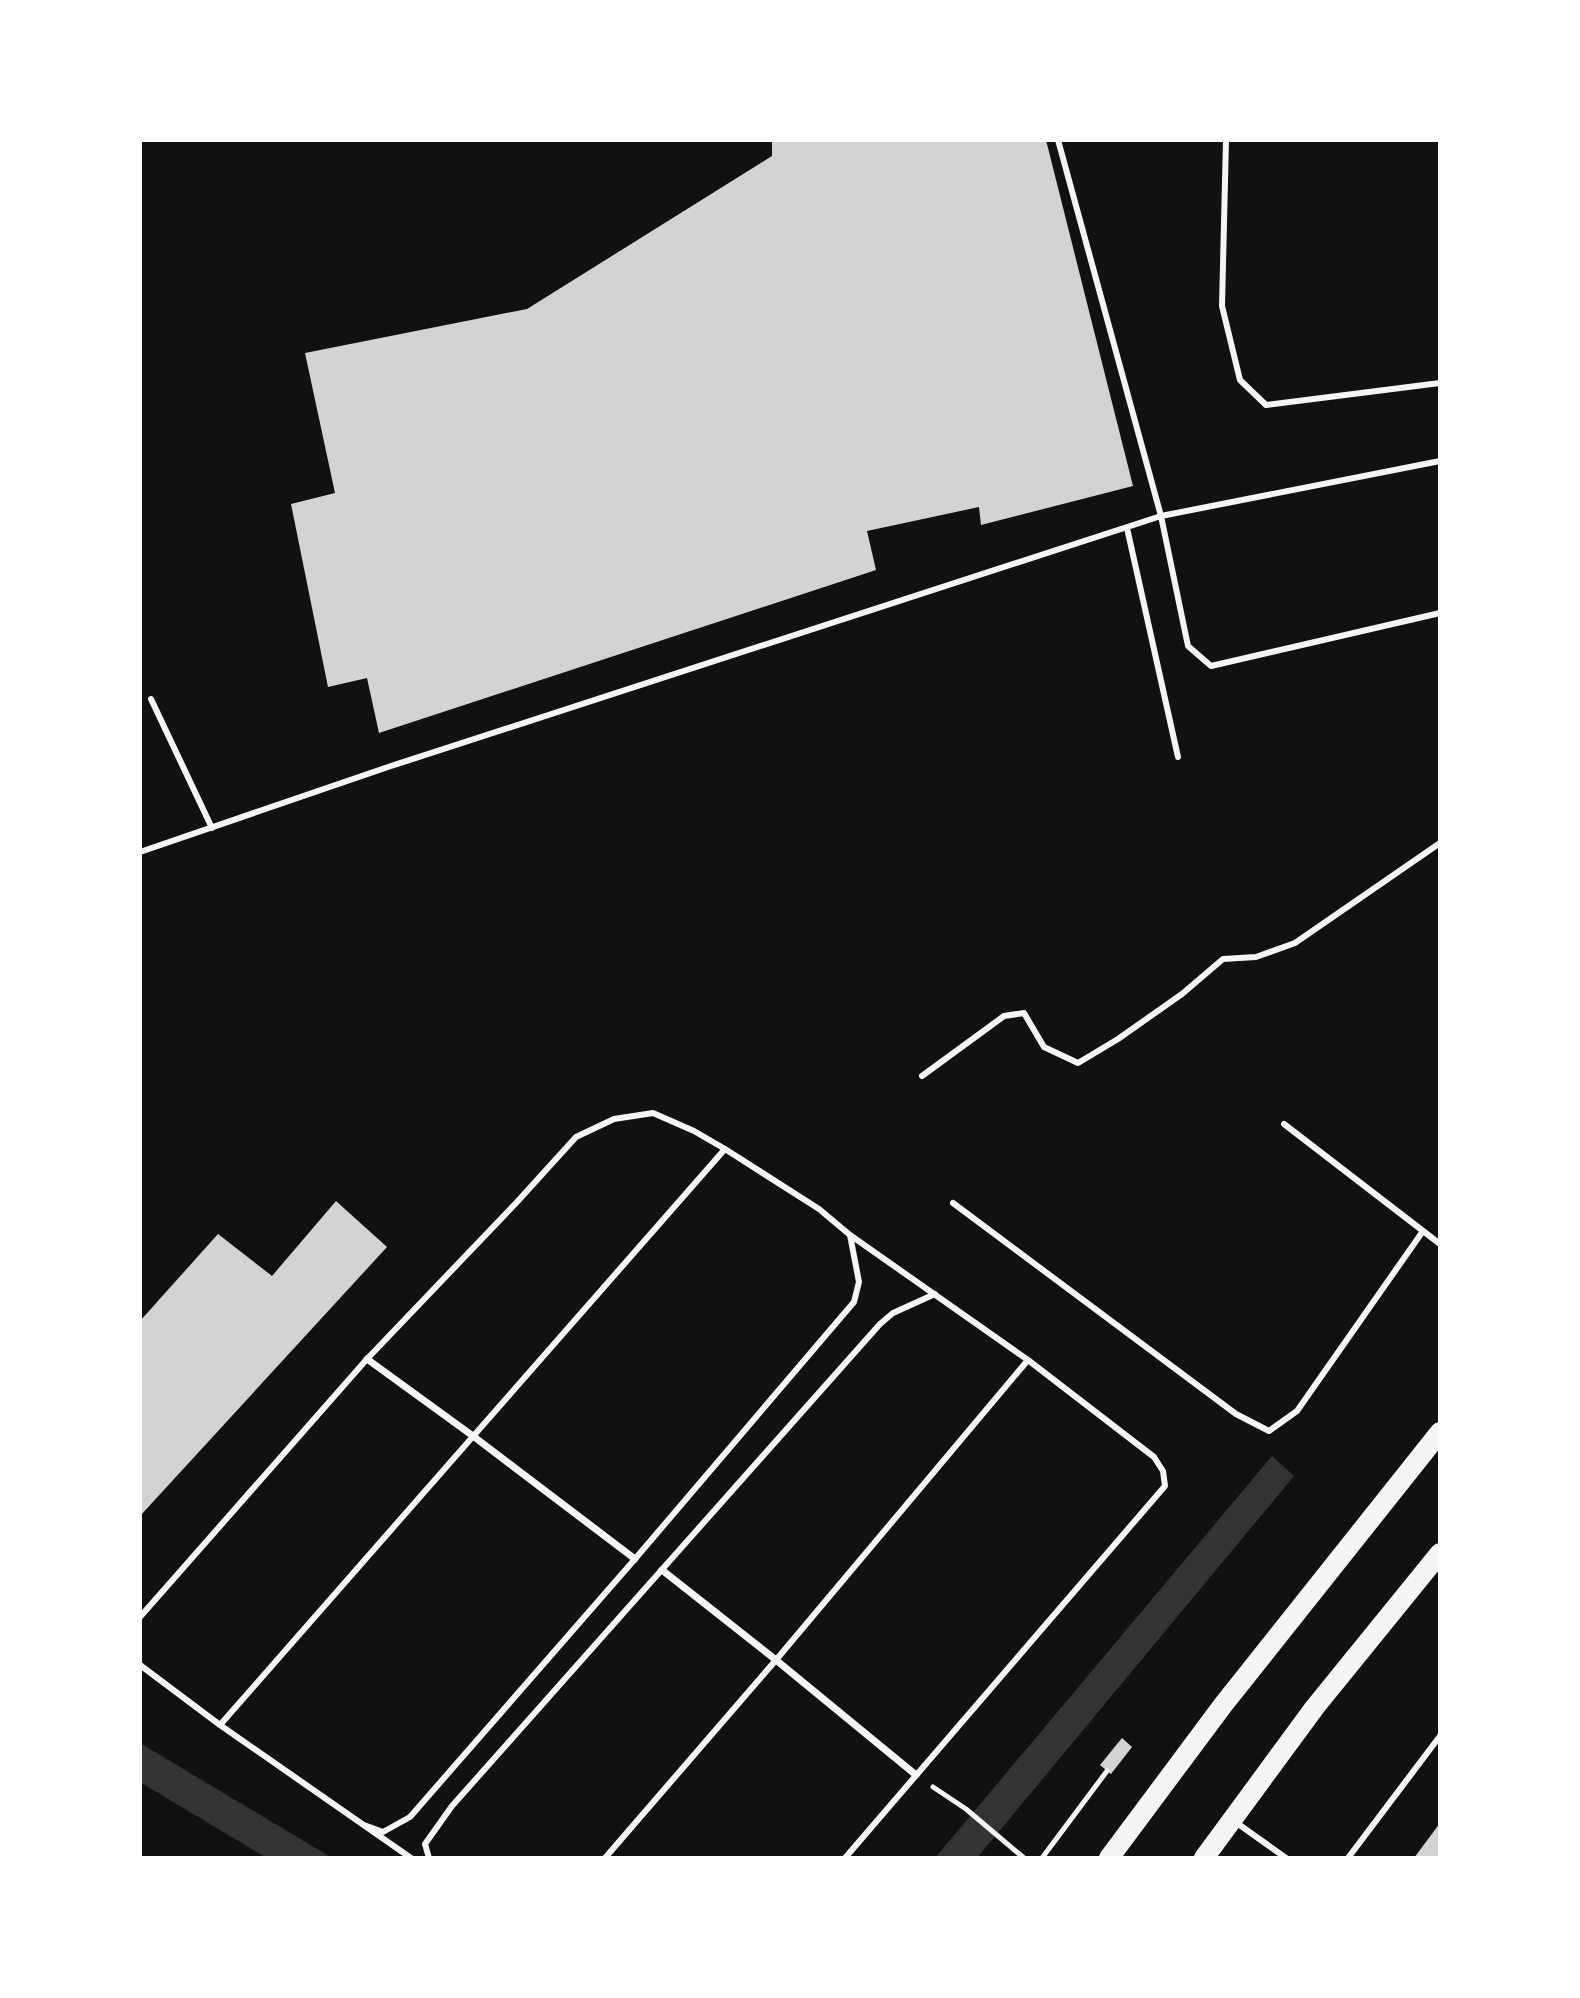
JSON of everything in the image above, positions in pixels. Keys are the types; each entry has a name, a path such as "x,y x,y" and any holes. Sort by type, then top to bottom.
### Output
{"main road":[{"path":"1109,1858 1232,1693 1440,1432"},
{"path":"1204,1858 1315,1707 1440,1553"}],"street":[{"path":"367,1359 635,1559"},
{"path":"662,1570 916,1775"}],"lane":[{"path":"1058,140 1161,516 1188,646 1211,666 1440,613"},
{"path":"1226,140 1222,306 1240,380 1266,405 1440,383"},
{"path":"140,852 388,767 1161,516 1440,461"},
{"path":"1127,528 1178,757"},
{"path":"151,699 212,828"},
{"path":"922,1076 1004,1016 1024,1013 1044,1047 1078,1063 1182,994 1223,959 1256,957 1295,943 1440,843"},
{"path":"140,1617 367,1359 576,1137 614,1119 653,1113 694,1131 819,1209 850,1235 1028,1360 1154,1457 1163,1471 1165,1486 845,1858"},
{"path":"1284,1124 1440,1244"},
{"path":"220,1725 725,1149"},
{"path":"953,1203 1236,1414 1269,1431 1297,1411 1423,1231"},
{"path":"364,1825 383,1832 410,1817 854,1302 859,1282 850,1235"},
{"path":"429,1858 425,1844 452,1806 880,1324 893,1313 935,1294"},
{"path":"605,1858 1028,1360"},
{"path":"140,1665 220,1725 411,1858"},
{"path":"1348,1858 1440,1736"},
{"path":"1232,1820 1286,1858"}],"path":[{"path":"1042,1858 1107,1771"},
{"path":"916,1775 966,1809 1024,1858"}],"shaded area":[{"path":"1272,1456 1294,1476 977,1858 935,1858"},
{"path":"140,1743 332,1858 267,1858 140,1782"}],"building":[{"path":"772,140 1046,140 1133,486 981,525 979,507 867,531 876,570 379,733 367,678 328,687 291,504 335,493 305,353 527,309 772,156"},
{"path":"336,1201 387,1247 140,1516 140,1321 218,1234 272,1276"},
{"path":"1122,1738 1132,1747 1111,1774 1100,1765"},
{"path":"1440,1823 1440,1858 1414,1858"}]}
